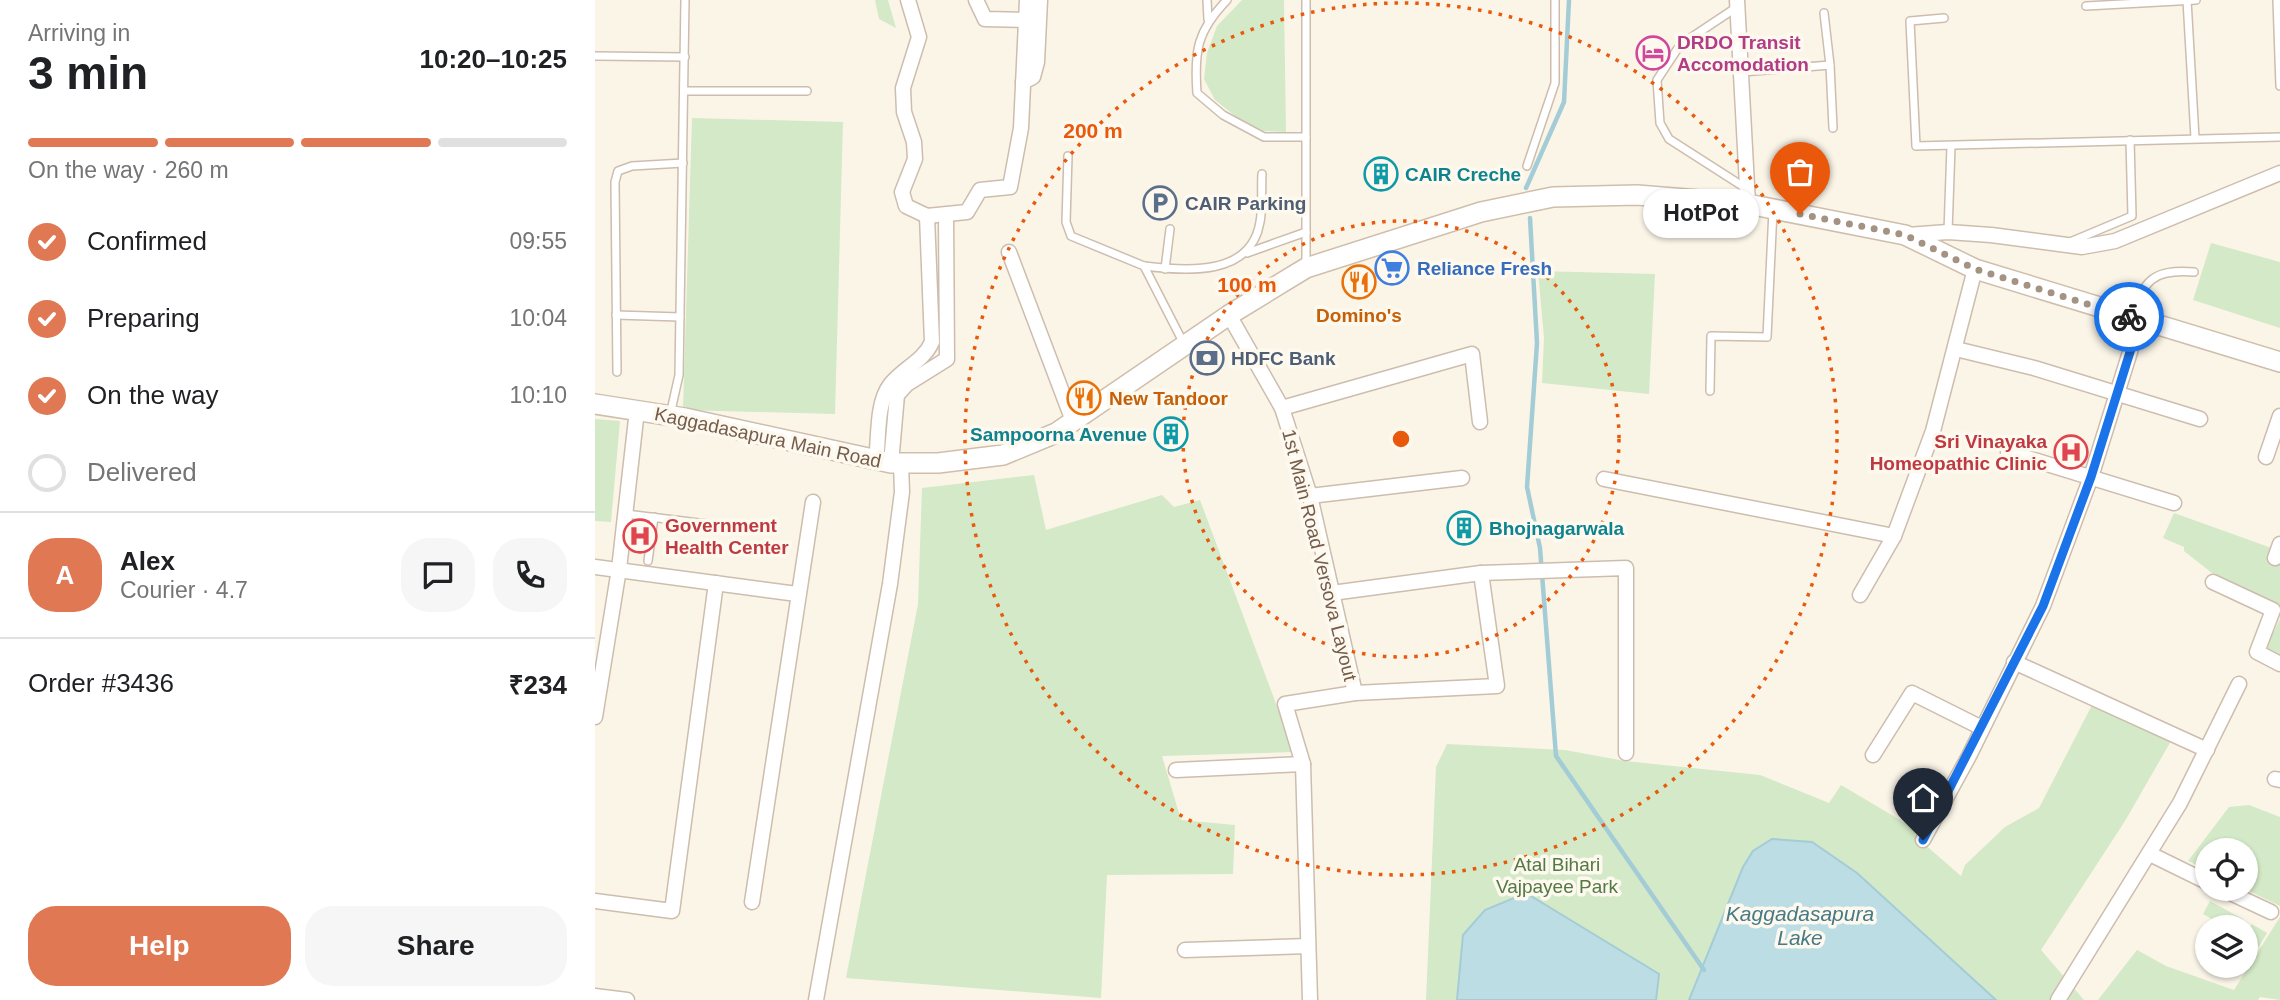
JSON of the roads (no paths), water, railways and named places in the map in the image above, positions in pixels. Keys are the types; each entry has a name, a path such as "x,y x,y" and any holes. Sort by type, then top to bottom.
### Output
{"main road":[{"name":"Kaggadasapura Main Road","path":"595,404 669,415 890,463 938,463 1003,455 1056,433 1229,315 1306,268 1418,230 1553,197 1747,197 1773,209 1905,235 1975,269 2280,362"}],"street":[{"path":"908,0 919,37 904,88 904,112 914,142 915,159 902,192 906,206 927,216 967,212 980,190 1010,187 1021,128 1027,0"},
{"path":"976,0 985,19 1026,20"},
{"path":"1023,82 1033,77 1037,62 1040,0"},
{"path":"1737,3 1747,197"},
{"path":"1905,235 1948,232 2082,247 2115,241 2280,173"},
{"path":"890,463 897,395 907,383 947,359 946,215"},
{"path":"816,1000 890,584 902,492 890,463 882,409 889,386 927,353 932,342 927,216"},
{"path":"1009,252 1073,421"},
{"path":"1860,595 1894,536 1933,431 1957,349 1975,269"},
{"name":"1st Main Road Versova Layout","path":"1229,315 1282,408 1310,496 1355,693 1285,704 1303,764 1310,1000"},
{"path":"1923,840 2043,606 2091,477 2117,393 2135,319"},
{"path":"1957,349 2034,368 2200,419"},
{"path":"1282,408 1472,354 1480,422"},
{"path":"595,718 619,569 637,410"},
{"path":"2266,457 2280,415"},
{"path":"2008,452 2174,503"},
{"path":"1310,496 1462,478"},
{"path":"1604,479 1894,536"},
{"path":"752,902 813,502"},
{"path":"595,567 797,594"},
{"path":"1332,593 1481,573 1626,568 1626,752"},
{"path":"1355,693 1497,686 1481,573"},
{"path":"2214,582 2273,610 2257,652 2280,664"},
{"path":"595,901 672,911 716,583"},
{"path":"2014,662 2207,750"},
{"path":"2058,1000 2150,855 2239,684"},
{"path":"1873,755 1912,693 1982,728"},
{"path":"1176,770 1303,764"},
{"path":"2150,855 2195,876"},
{"path":"2248,901 2271,912"},
{"path":"1185,950 1308,946"},
{"path":"595,996 627,1000"}],"lane":[{"path":"669,415 679,375 685,0"},
{"path":"1207,0 1209,19"},
{"path":"1227,0 1209,19 1200,35 1197,93 1223,115 1264,137 1306,137"},
{"path":"1306,0 1306,268"},
{"path":"1527,166 1555,83 1555,0"},
{"path":"2187,0 2195,138"},
{"path":"2086,6 2196,0"},
{"path":"2277,0 2280,86"},
{"path":"1737,3 1680,45 1657,80 1660,123 1669,139 1747,197"},
{"path":"1824,12 1833,128"},
{"path":"1944,18 1910,21 1916,146 2280,137"},
{"path":"595,56 685,57"},
{"path":"1742,72 1830,65"},
{"path":"684,90 807,91"},
{"path":"2061,245 2086,237 2131,216 2130,140"},
{"path":"1948,232 1951,146"},
{"path":"1068,156 1066,222 1072,236 1144,266 1181,271 1224,265 1247,253 1306,232"},
{"path":"617,372 615,182 618,171 632,166 683,163"},
{"path":"1247,253 1260,224 1262,174"},
{"path":"1710,391 1711,336 1767,338 1773,209"},
{"path":"1165,269 1170,229"},
{"path":"1144,266 1184,345"},
{"path":"2135,319 2150,279 2164,272 2194,272"},
{"path":"617,315 680,317"},
{"path":"626,514 715,525"},
{"path":"648,561 654,517"}],"water":[{"name":"Kaggadasapura Lake","path":"1772,839 1812,842 1857,873 1996,1000 1689,1000 1743,867 1753,851"},
{"path":"1526,893 1659,974 1656,1000 1457,1000 1463,935 1485,910"}],"waterway":[{"path":"1526,188 1564,102 1569,0"},
{"path":"1530,218 1537,343 1527,487 1540,548 1556,756 1704,970"}],"place":[{"name":"DRDO Transit Accomodation","path":"1653,53"},
{"name":"CAIR Creche","path":"1381,174"},
{"name":"CAIR Parking","path":"1160,203"},
{"name":"HotPot","path":"1800,214"},
{"name":"Reliance Fresh","path":"1392,268"},
{"name":"Domino's","path":"1359,282"},
{"name":"HDFC Bank","path":"1207,358"},
{"name":"New Tandoor","path":"1084,398"},
{"name":"Sampoorna Avenue","path":"1171,434"},
{"name":"Sri Vinayaka Homeopathic Clinic","path":"2071,452"},
{"name":"Bhojnagarwala","path":"1464,528"},
{"name":"Government Health Center","path":"640,536"}],"park label":[{"name":"Atal Bihari Vajpayee Park","path":"1557,875"}]}
